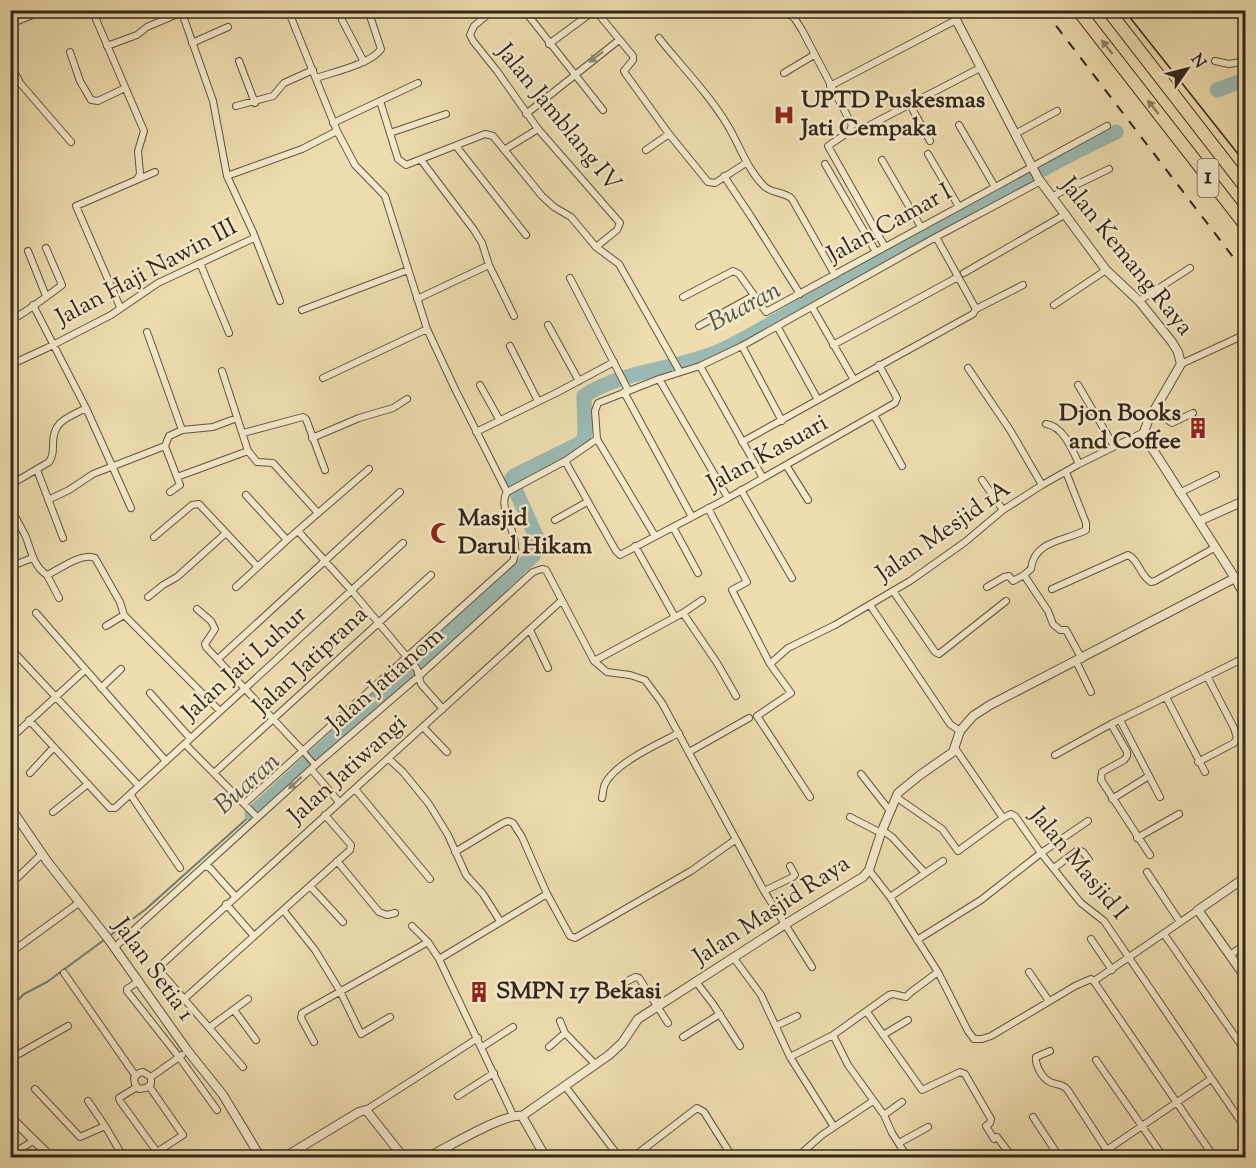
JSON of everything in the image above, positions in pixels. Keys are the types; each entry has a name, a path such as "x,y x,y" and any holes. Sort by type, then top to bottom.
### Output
{"highway":[{"name":"1","path":"1078,10 1245,226"},
{"name":"1","path":"1108,10 1245,188"}],"street":[{"path":"10,24 45,10"},
{"path":"92,10 144,131 138,151 140,174 136,179"},
{"path":"288,10 337,131 355,165 385,196 427,329 476,432 509,490"},
{"path":"316,78 363,62 380,52 368,10"},
{"name":"Jalan Jamblang IV","path":"493,10 474,26 470,36 538,129 620,223 617,230 596,247"},
{"name":"Jalan Jamblang IV","path":"524,10 603,110"},
{"path":"549,44 595,10 634,58 624,70 625,73 669,134 708,182 714,183 746,163"},
{"path":"785,10 802,30 852,125 850,131 828,146 885,247"},
{"name":"Jalan Kemang Raya","path":"951,10 1039,179 1106,270 1139,301 1178,352 1181,364 1144,432"},
{"path":"107,46 137,35 147,27 182,11"},
{"name":"Jalan Haji Nawin III","path":"10,365 118,311 120,307 158,283 254,238 227,176 213,101 182,11"},
{"path":"342,20 363,62"},
{"path":"830,86 956,20"},
{"path":"192,43 228,27"},
{"path":"659,38 728,126 746,163 764,186 773,192 785,193 792,199 835,274"},
{"path":"526,114 619,40"},
{"path":"70,52 80,81 91,100 98,101 125,88"},
{"path":"784,73 814,55"},
{"path":"239,61 255,103"},
{"path":"1215,61 1229,64 1245,61"},
{"path":"10,63 20,83 71,142"},
{"path":"870,124 980,68"},
{"path":"236,106 255,103 273,96 284,83 313,70"},
{"path":"333,123 418,83"},
{"path":"380,101 396,154 402,163 411,164 489,134 542,196 554,207 571,217 596,247 619,264 679,371"},
{"path":"909,103 930,141"},
{"path":"1015,134 1057,111"},
{"path":"390,133 446,114"},
{"path":"959,125 995,187"},
{"name":"Jalan Camar I","path":"753,296 766,312 885,247 905,247 921,227 1107,126"},
{"path":"504,150 538,129"},
{"path":"227,176 302,149 337,131"},
{"path":"646,150 669,134"},
{"path":"456,146 526,235"},
{"path":"928,154 959,207"},
{"path":"421,160 482,243 514,316"},
{"path":"882,160 921,227"},
{"path":"825,164 876,252"},
{"path":"1053,196 1109,170"},
{"path":"120,307 76,206 155,172"},
{"path":"724,176 800,294"},
{"path":"655,536 597,439 594,422 598,404 679,371 700,366 742,346 812,307 905,247 936,237 1039,179"},
{"path":"833,345 1066,214"},
{"path":"936,237 961,275 976,309"},
{"path":"254,238 280,301"},
{"path":"10,321 25,313 62,282 46,248"},
{"path":"28,251 46,296"},
{"path":"200,263 229,333"},
{"path":"417,299 489,263"},
{"path":"1139,301 1190,268"},
{"path":"302,310 408,270"},
{"path":"1054,305 1106,270"},
{"path":"683,297 733,271 739,274 753,296 699,326"},
{"path":"570,278 692,517"},
{"path":"742,442 973,314 976,309 1023,285"},
{"path":"33,305 86,408 131,508"},
{"path":"812,307 854,380"},
{"path":"548,325 579,381"},
{"path":"777,326 818,400"},
{"path":"323,378 427,329"},
{"path":"147,332 182,430"},
{"path":"1181,364 1245,334"},
{"path":"510,346 538,401"},
{"path":"742,346 782,421"},
{"path":"476,432 614,362"},
{"name":"Jalan Kasuari","path":"587,502 620,555 728,498 895,403 896,400 879,365"},
{"path":"700,366 763,478"},
{"path":"968,368 1010,430 1042,485"},
{"path":"222,371 248,451 257,462 273,463 318,513"},
{"path":"659,379 728,498"},
{"path":"480,385 499,419"},
{"path":"1078,385 1114,446"},
{"path":"312,438 359,418 393,408 407,399"},
{"path":"10,485 49,462 52,458 56,426 86,408"},
{"path":"1154,411 1172,423 1193,413"},
{"path":"874,415 902,466"},
{"path":"243,433 303,417 306,419 325,470"},
{"path":"170,492 180,485 165,446 169,436 182,430 204,429 237,418"},
{"path":"1046,424 1054,425 1059,430 1079,464"},
{"path":"1144,432 1179,493 1235,578 1245,598"},
{"name":"Jalan Mesjid 1A","path":"960,731 946,720 870,605 965,542 1003,510 1042,485 1144,432"},
{"path":"245,805 409,659 513,561 517,545 503,500 509,490 565,461 597,439"},
{"path":"48,500 69,490 93,474 165,446"},
{"path":"177,477 248,451"},
{"path":"555,520 587,502 565,461"},
{"path":"786,465 808,500"},
{"path":"236,587 369,469"},
{"path":"37,470 63,538"},
{"path":"987,587 1004,577 1009,576 1013,581 1024,575 1031,569 1037,553 1048,544 1086,530 1086,523 1066,472"},
{"path":"1179,493 1216,475"},
{"path":"982,480 1003,510"},
{"path":"741,490 792,578"},
{"path":"218,658 400,492"},
{"path":"246,495 287,540"},
{"path":"1199,521 1245,500"},
{"path":"154,537 192,505 199,504 257,566"},
{"path":"10,506 25,536 32,558 47,575 59,598"},
{"path":"708,508 747,582 732,590 770,664 791,693 757,716 810,797"},
{"path":"673,527 698,573"},
{"path":"298,531 409,659 417,669 422,684 443,709"},
{"path":"148,597 177,577 226,533"},
{"name":"Jalan Jati Luhur","path":"88,784 110,808 115,808 403,543"},
{"path":"636,546 675,617"},
{"path":"1052,589 1128,555 1133,558 1146,578 1151,582 1155,581 1216,547"},
{"path":"47,575 82,558 92,556 98,561 105,578 120,602 124,615 220,711"},
{"path":"10,567 32,558"},
{"name":"Jalan Jatianom","path":"114,948 313,765 419,676 537,570 542,568 546,570 561,602"},
{"path":"955,748 960,731 974,716 990,705 1245,573"},
{"name":"Jalan Jatiprana","path":"214,773 431,575"},
{"path":"1024,575 1048,611 1053,624 1060,630 1066,630 1091,692"},
{"path":"893,591 936,654 941,653 1006,601"},
{"path":"594,661 683,613 702,600"},
{"path":"561,602 594,661 607,672 630,675 645,680 662,703 735,840 784,925 812,967"},
{"name":"Jalan Jatiwangi","path":"184,999 159,967 561,602"},
{"path":"770,664 788,648 870,605"},
{"path":"197,609 211,621 214,628 205,644 206,647 303,751 339,802"},
{"path":"36,613 165,760"},
{"path":"683,613 736,696"},
{"path":"106,626 124,615"},
{"path":"530,630 548,668"},
{"path":"11,649 138,785"},
{"path":"1055,755 1111,724 1245,657"},
{"path":"101,688 122,669"},
{"path":"11,738 85,670"},
{"path":"1198,762 1234,743 1237,738 1207,676"},
{"path":"150,693 214,773 256,816"},
{"path":"1166,697 1204,772"},
{"path":"689,752 748,718"},
{"path":"29,720 88,784 53,812"},
{"path":"1120,720 1160,797"},
{"path":"1111,724 1127,756 1124,760 1103,771 1101,776 1112,799 1150,855"},
{"path":"423,727 447,752"},
{"path":"602,798 605,785 612,774 645,751 679,733"},
{"path":"30,773 53,748"},
{"name":"Jalan Masjid Raya","path":"426,1158 443,1154 518,1116 565,1086 596,1065 622,1043 638,1019 784,925 855,883 869,870 896,797 903,788 953,752 955,748"},
{"name":"Jalan Masjid I","path":"955,748 1003,818 1011,814 1015,816 1081,903 1104,921 1245,1130"},
{"path":"389,759 403,772 429,804 448,835 466,874 483,894 500,921"},
{"path":"861,774 890,811"},
{"path":"1112,799 1149,776"},
{"path":"355,789 430,879"},
{"path":"130,794 180,867"},
{"path":"896,797 942,829 958,851 1003,818"},
{"name":"Jalan Setia 1","path":"12,812 139,981 187,1050 223,1095 261,1158"},
{"path":"1137,838 1179,814"},
{"path":"243,1067 184,999 350,849 351,844 325,815"},
{"path":"850,817 892,837 925,873"},
{"path":"455,852 503,823 508,821 513,823 570,936 575,938 691,871 735,840"},
{"path":"917,940 981,900 1041,853 1088,821"},
{"path":"1054,868 1078,850 1083,852 1089,860"},
{"path":"16,878 42,854"},
{"path":"337,861 379,912 387,915 395,913"},
{"path":"890,897 943,861"},
{"path":"204,866 210,868 235,896"},
{"path":"764,891 793,877 795,875 790,866"},
{"path":"869,870 890,897 938,972 974,1039 982,1039 1088,979 1095,982 1214,1157"},
{"path":"1147,872 1180,922"},
{"path":"1095,982 1245,877"},
{"path":"310,886 343,921"},
{"path":"439,959 548,894"},
{"path":"10,954 80,902"},
{"path":"226,904 254,936"},
{"path":"1198,910 1245,978"},
{"path":"284,911 315,950 340,991 361,1034 390,1017"},
{"path":"412,926 428,942 439,959 494,1073 518,1116 546,1158"},
{"path":"1164,934 1245,1052"},
{"path":"1091,939 1112,970"},
{"path":"314,1042 301,1015 428,942"},
{"path":"1230,955 1245,944"},
{"path":"733,957 761,995 790,1057 834,1127"},
{"path":"790,1057 833,1035 891,994 906,997 938,972"},
{"path":"1029,972 1049,1001"},
{"path":"64,974 135,1075 134,1081 137,1087 143,1089 149,1086"},
{"path":"624,983 635,977 639,978 668,1023"},
{"path":"139,981 127,991 218,1110"},
{"path":"697,983 740,1046"},
{"path":"210,1027 248,999"},
{"path":"234,1010 256,1040"},
{"path":"867,1012 922,1090 960,1072 965,1074 991,1119 986,1126 1013,1158"},
{"path":"683,1037 720,1014"},
{"path":"776,1026 797,1016"},
{"path":"883,1035 908,1020"},
{"path":"560,1021 565,1033 596,1065"},
{"path":"10,1059 68,1026"},
{"path":"482,1047 513,1026"},
{"path":"549,1047 565,1033"},
{"path":"833,1035 848,1065 884,1116 908,1158"},
{"path":"283,1158 324,1131 366,1110 478,1038"},
{"path":"137,1087 119,1098 157,1152 183,1135 149,1086 151,1077 187,1050"},
{"path":"1050,1051 1036,1057 1035,1062 1038,1068 1047,1081 1063,1085 1067,1089 1112,1158"},
{"path":"1096,1060 1164,1158"},
{"path":"135,1075 143,1072 151,1077"},
{"path":"458,1096 494,1073"},
{"path":"1095,1158 1211,1079"},
{"path":"565,1086 620,1158"},
{"path":"35,1089 80,1137 105,1126"},
{"path":"88,1101 124,1158"},
{"path":"796,1158 834,1127 873,1101"},
{"path":"884,1116 902,1102"},
{"path":"632,1158 697,1108 708,1117 733,1158"},
{"path":"366,1110 404,1158"},
{"path":"10,1116 52,1158"},
{"path":"1033,1118 1060,1158"},
{"path":"899,1143 928,1127"},
{"path":"10,1155 35,1140"}],"waterway":[{"name":"Buaran","path":"1217,90 1246,79"},
{"name":"Buaran","path":"523,565 533,556 539,543 511,480 514,476 583,442 584,396 616,380 688,362 722,350 998,194 1116,132"},
{"name":"Buaran","path":"252,814 518,570"},
{"name":"Buaran","path":"10,1025 16,1002 24,994 47,982 146,909 252,814"}],"tram line":[{"path":"1124,10 1246,164"}],"railway":[{"path":"1044,10 1246,274"}],"place":[{"name":"UPTD Puskesmas Jati Cempaka","path":"784,115"},
{"name":"Djon Books and Coffee","path":"1198,428"},
{"name":"Masjid Darul Hikam","path":"441,533"},
{"name":"SMPN 17 Bekasi","path":"479,992"}]}
